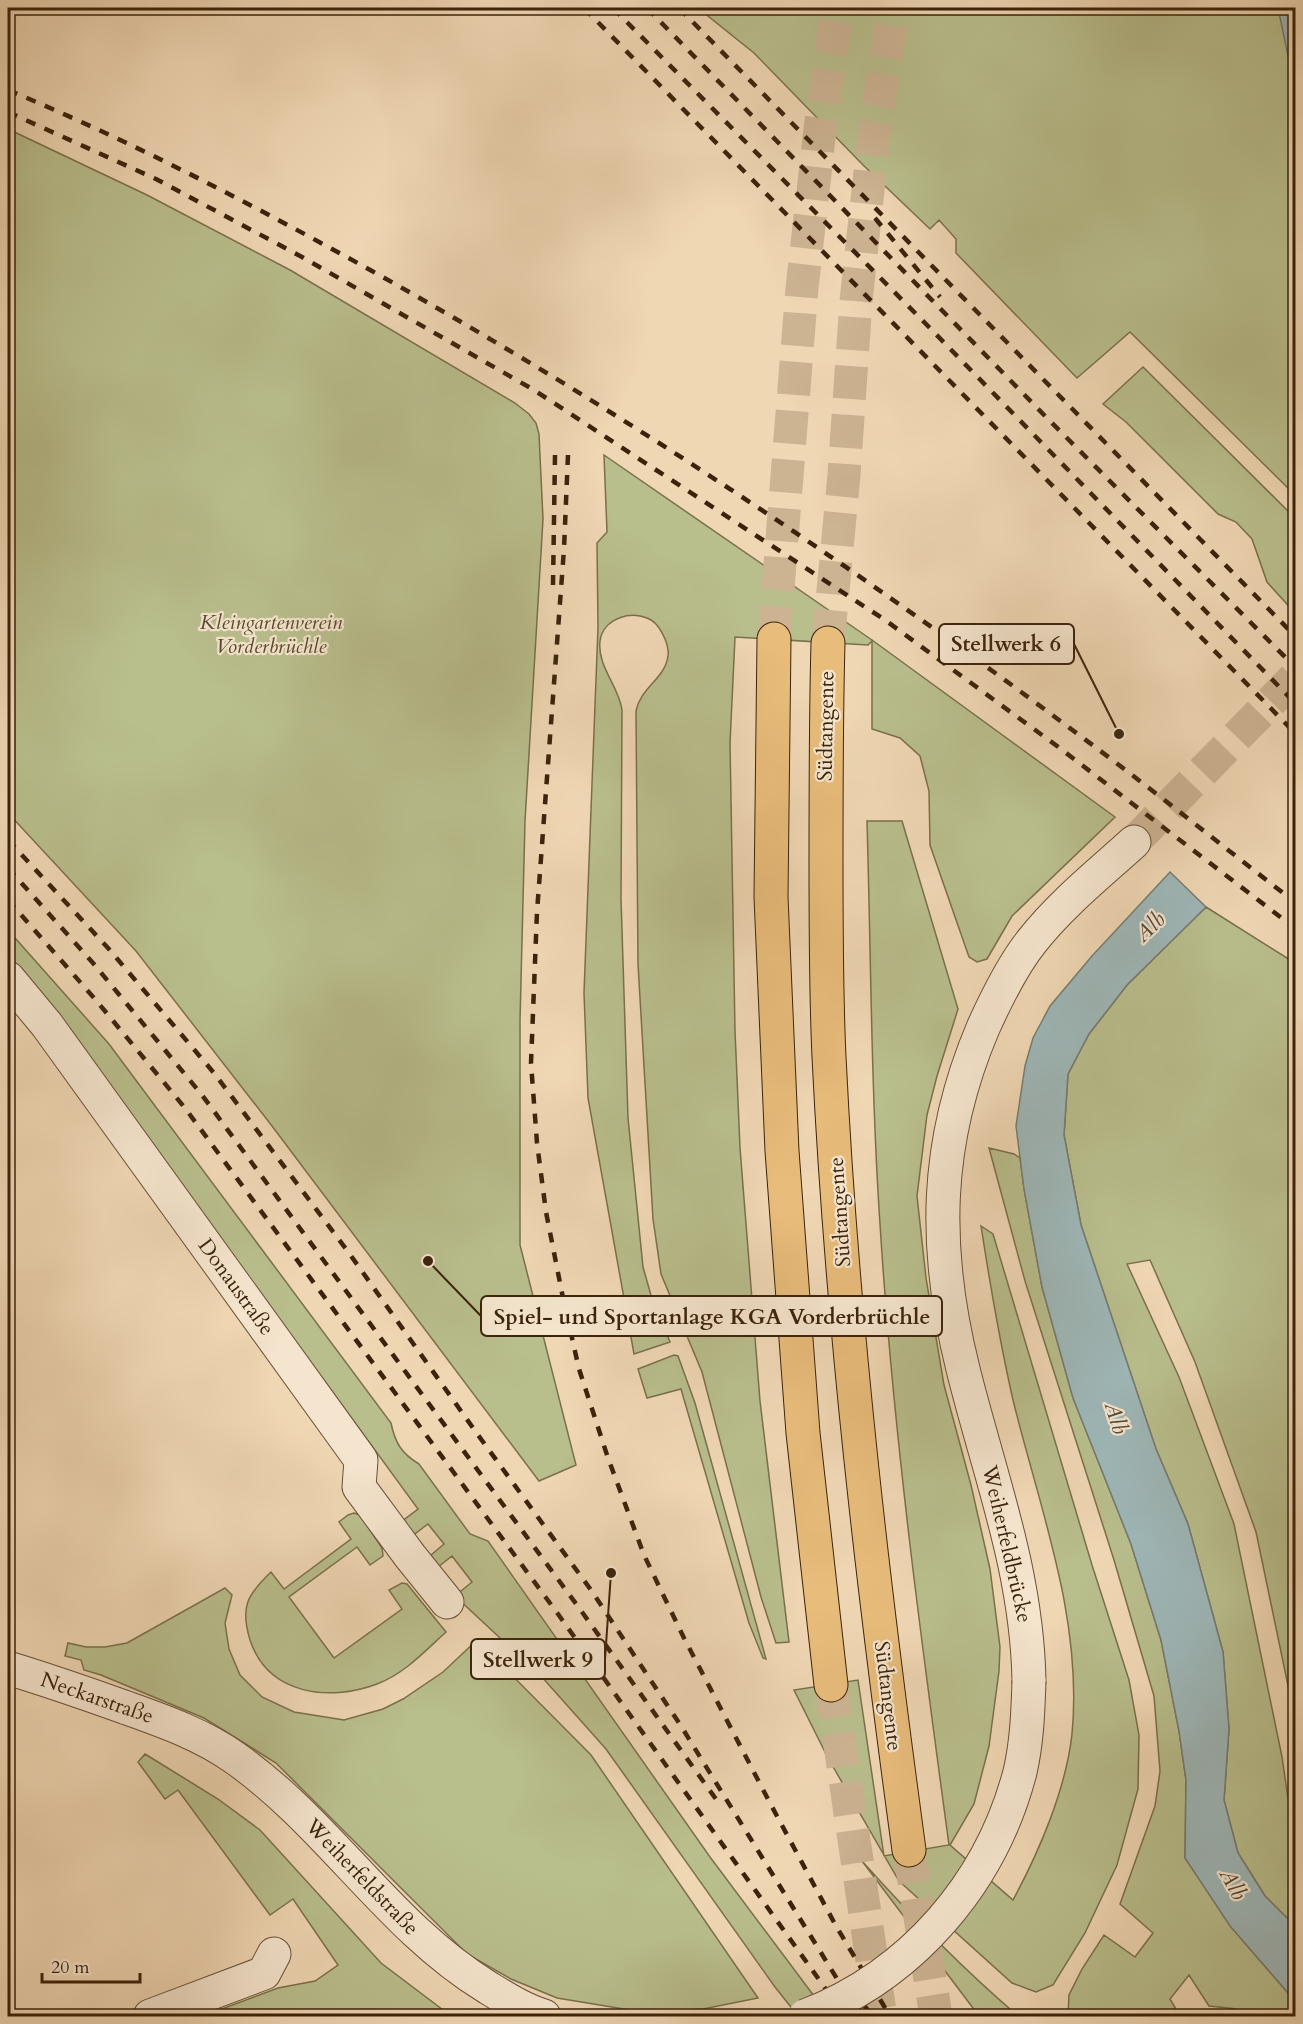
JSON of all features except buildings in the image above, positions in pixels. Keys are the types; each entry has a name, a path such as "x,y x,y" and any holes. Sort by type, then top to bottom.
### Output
{"highway":[{"path":"774,639 771,897 782,1151 803,1433 831,1685"},
{"name":"Südtangente","path":"828,643 825,735 826,924 829,1055 838,1209 872,1561 909,1850"}],"street":[{"name":"Weiherfeldbrücke","path":"805,2016 853,1994 881,1976 905,1958 937,1927 963,1894 996,1838 1016,1782 1027,1729 1029,1646 1016,1564 962,1368 951,1312 943,1251 942,1204 945,1163 958,1098 972,1054 996,998 1032,941 1075,896 1134,842"},
{"name":"Donaustraße","path":"8,978 47,1025 361,1460 359,1486 447,1602"},
{"name":"Neckarstraße","path":"8,1668 185,1729"},
{"name":"Weiherfeldstraße","path":"185,1729 234,1758 264,1781 303,1816 421,1938 464,1973 502,1997 544,2016"},
{"path":"150,2016 264,1973 274,1954"}],"green space":[{"path":"698,8 1295,8 1295,495 1130,332 1077,378 956,253 956,239 939,220 930,229 863,165 754,53"},
{"name":"Kleingartenverein Vorderbrüchle","path":"8,129 147,195 290,270 515,403 536,423 539,434 543,519 525,821 520,1021 520,1245 576,1465 539,1481 272,1126 136,951 8,813"},
{"path":"1143,367 1295,518 1295,613 1267,582 1252,539 1236,522 1218,514 1126,422 1103,404"},
{"path":"604,455 872,640 1115,817 1012,916 987,959 977,962 969,957 930,845 929,791 920,756 900,738 872,729 872,641 868,645 735,637 730,743 735,1031 740,1148 760,1401 789,1642 776,1643 761,1597 702,1372 661,1274 653,1219 638,964 636,711 642,696 666,664 668,652 660,628 651,620 636,615 620,618 607,626 602,633 600,650 622,710 621,899 628,1118 643,1267 652,1299 670,1342 634,1354 588,1098 584,993 598,627 597,543 607,532"},
{"path":"867,821 902,821 958,1009 927,1115 917,1196 926,1278 944,1385 971,1485 990,1569 1000,1647 989,1746 974,1804 950,1845 1013,1900 1032,1862 1058,1798 1072,1734 1074,1691 1065,1607 1057,1565 1013,1400 981,1226 993,1234 1092,1565 1129,1680 1139,1735 1138,1789 1117,1865 1085,1933 1053,1985 1036,1992 1012,1983 899,1881 885,1856 949,1845 909,1535 892,1380 875,1123"},
{"path":"1206,907 1295,963 1295,1719 1256,1532 1195,1362 1150,1260 1127,1264 1179,1377 1234,1524 1282,1757 1288,1798 1295,1816 1295,1926 1265,1896 1238,1853 1224,1800 1229,1729 1223,1652 1188,1524 1156,1449 1081,1225 1064,1135 1068,1074 1089,1034 1127,985"},
{"path":"8,930 109,1044 391,1423 397,1442 404,1452 419,1464 470,1534 488,1541 710,1857 829,2016 798,2016 606,1749 541,1676 455,1596 472,1582 452,1556 433,1571 424,1561 444,1544 428,1524 407,1540 397,1525 418,1509 80,1046 8,954"},
{"path":"989,1148 1014,1154 1020,1158 1042,1287 1073,1398 1131,1544 1161,1640 1186,1780 1185,1858 1243,1941 1295,2001 1295,2016 1246,2016 1237,2009 1209,2006 1189,1975 1170,1999 1180,2016 1068,2016 1069,1995 1082,1969 1104,1935 1135,1957 1153,1933 1120,1904 1155,1806 1160,1771 1154,1696 1114,1560 1025,1281"},
{"path":"674,1355 678,1356 695,1403 766,1659 763,1658 749,1623 681,1389 647,1398 638,1369"},
{"path":"354,1513 360,1515 382,1548 383,1556 370,1565 357,1547 289,1597 334,1658 402,1609 389,1590 402,1583 407,1584 446,1632 405,1668 377,1684 359,1690 339,1692 302,1689 285,1683 271,1673 259,1658 247,1629 248,1602 256,1588 271,1572 284,1589 351,1539 339,1522"},
{"path":"225,1588 232,1595 225,1623 229,1649 240,1675 262,1697 294,1712 344,1720 383,1709 403,1699 443,1672 477,1640 591,1755 758,1998 703,2009 642,2012 557,1998 511,1979 467,1954 276,1763 204,1718 84,1670 81,1660 65,1656 68,1643 86,1647 105,1647 127,1643"},
{"path":"858,1680 884,1855 828,1758 794,1690"},
{"path":"145,1754 218,1799 260,1830 381,1963 451,2016 203,2016 278,1988 315,1981 338,1965 293,1899 270,1915 178,1790 165,1799 138,1762"},
{"path":"862,1861 937,1941 1018,2016 979,2016"}],"water":[{"path":"1278,8 1295,8 1295,89"},
{"name":"Alb","path":"1170,872 1206,907 1127,985 1089,1034 1068,1074 1064,1135 1081,1225 1156,1449 1188,1524 1223,1652 1229,1729 1224,1800 1238,1853 1265,1896 1295,1926 1295,2001 1230,1926 1185,1858 1186,1780 1161,1640 1131,1544 1073,1398 1042,1287 1024,1189 1016,1126 1025,1066 1033,1038 1050,1006 1092,956"}],"tunnel":[{"path":"774,639 802,288 821,121 838,8"},
{"path":"828,643 844,475 856,301 874,135 894,8"},
{"path":"1134,842 1296,676"},
{"path":"831,1685 881,2016"},
{"path":"909,1850 936,2016"}],"railway":[{"path":"584,8 1296,734"},
{"path":"613,8 925,323 1296,704"},
{"path":"647,8 1047,418 1296,668"},
{"path":"679,8 1296,637"},
{"path":"8,90 147,153 282,222 463,323 641,432 816,547 987,667 1128,772 1296,903"},
{"path":"8,112 156,179 302,257 534,390 885,620 1057,746 1296,929"},
{"path":"875,218 940,297"},
{"path":"553,585 555,455"},
{"path":"568,455 564,549 537,912 531,1063 537,1143 546,1212 563,1298 579,1369 608,1458 644,1555 684,1638 770,1803 836,1926 890,2016"},
{"path":"8,840 108,948 214,1073 349,1253 591,1590 681,1726 860,2016"},
{"path":"8,868 93,963 202,1095 582,1612 718,1802"},
{"path":"8,900 95,999 185,1108 558,1614 845,2016"},
{"path":"851,1987 872,2016"}],"place":[{"name":"Stellwerk 6","path":"1119,734"},
{"name":"Spiel- und Sportanlage KGA Vorderbrüchle","path":"428,1261"},
{"name":"Stellwerk 9","path":"611,1573"}]}
